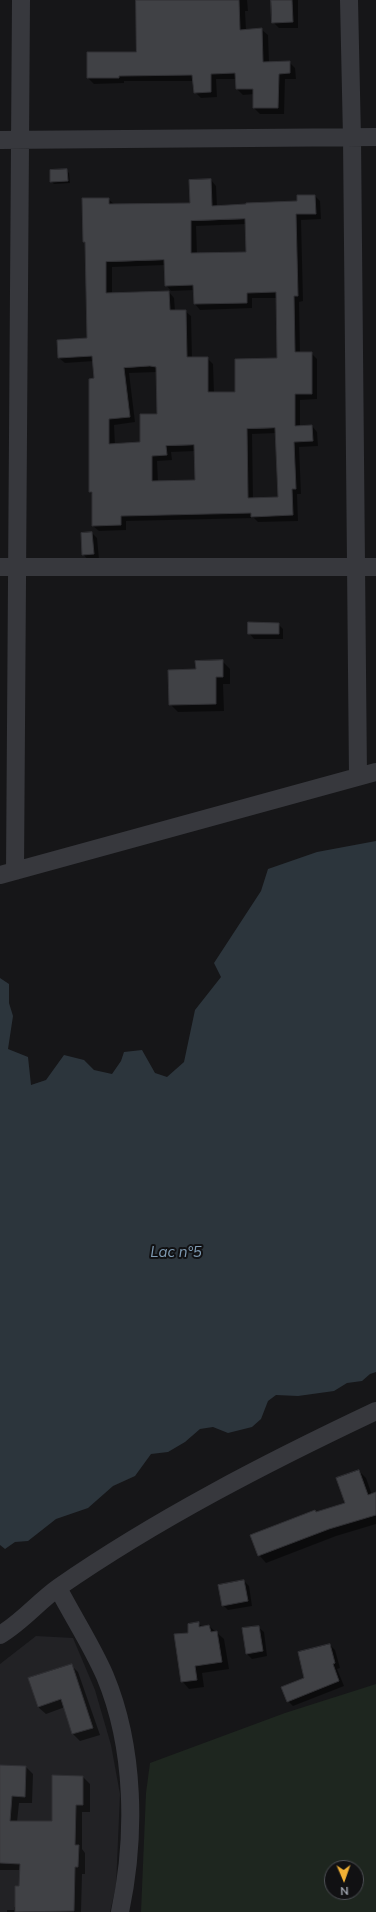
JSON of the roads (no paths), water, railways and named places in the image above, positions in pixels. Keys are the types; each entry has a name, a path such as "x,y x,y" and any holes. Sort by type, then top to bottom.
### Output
{"street":[{"path":"20,0 20,140 9,568 8,873 376,772"},
{"path":"349,0 352,138 358,777"},
{"path":"0,140 376,138"},
{"path":"9,568 376,567"},
{"path":"0,1635 15,1626 58,1588 145,1533 223,1489 376,1410"},
{"path":"58,1588 105,1676 118,1716 124,1750 131,1823 130,1850 120,1912"}],"water":[{"name":"Lac n°5","path":"376,841 376,1372 370,1374 362,1381 347,1383 334,1391 298,1396 276,1395 268,1401 261,1419 252,1427 228,1433 213,1427 200,1429 185,1442 168,1452 151,1454 135,1476 113,1486 88,1508 56,1519 28,1541 15,1542 5,1549 0,1545 0,978 9,984 9,1003 13,1016 8,1049 28,1057 31,1085 46,1080 64,1055 84,1060 94,1070 112,1074 121,1061 124,1052 142,1050 155,1073 167,1077 184,1062 195,1010 221,977 214,963 261,891 268,869 317,852"}]}
